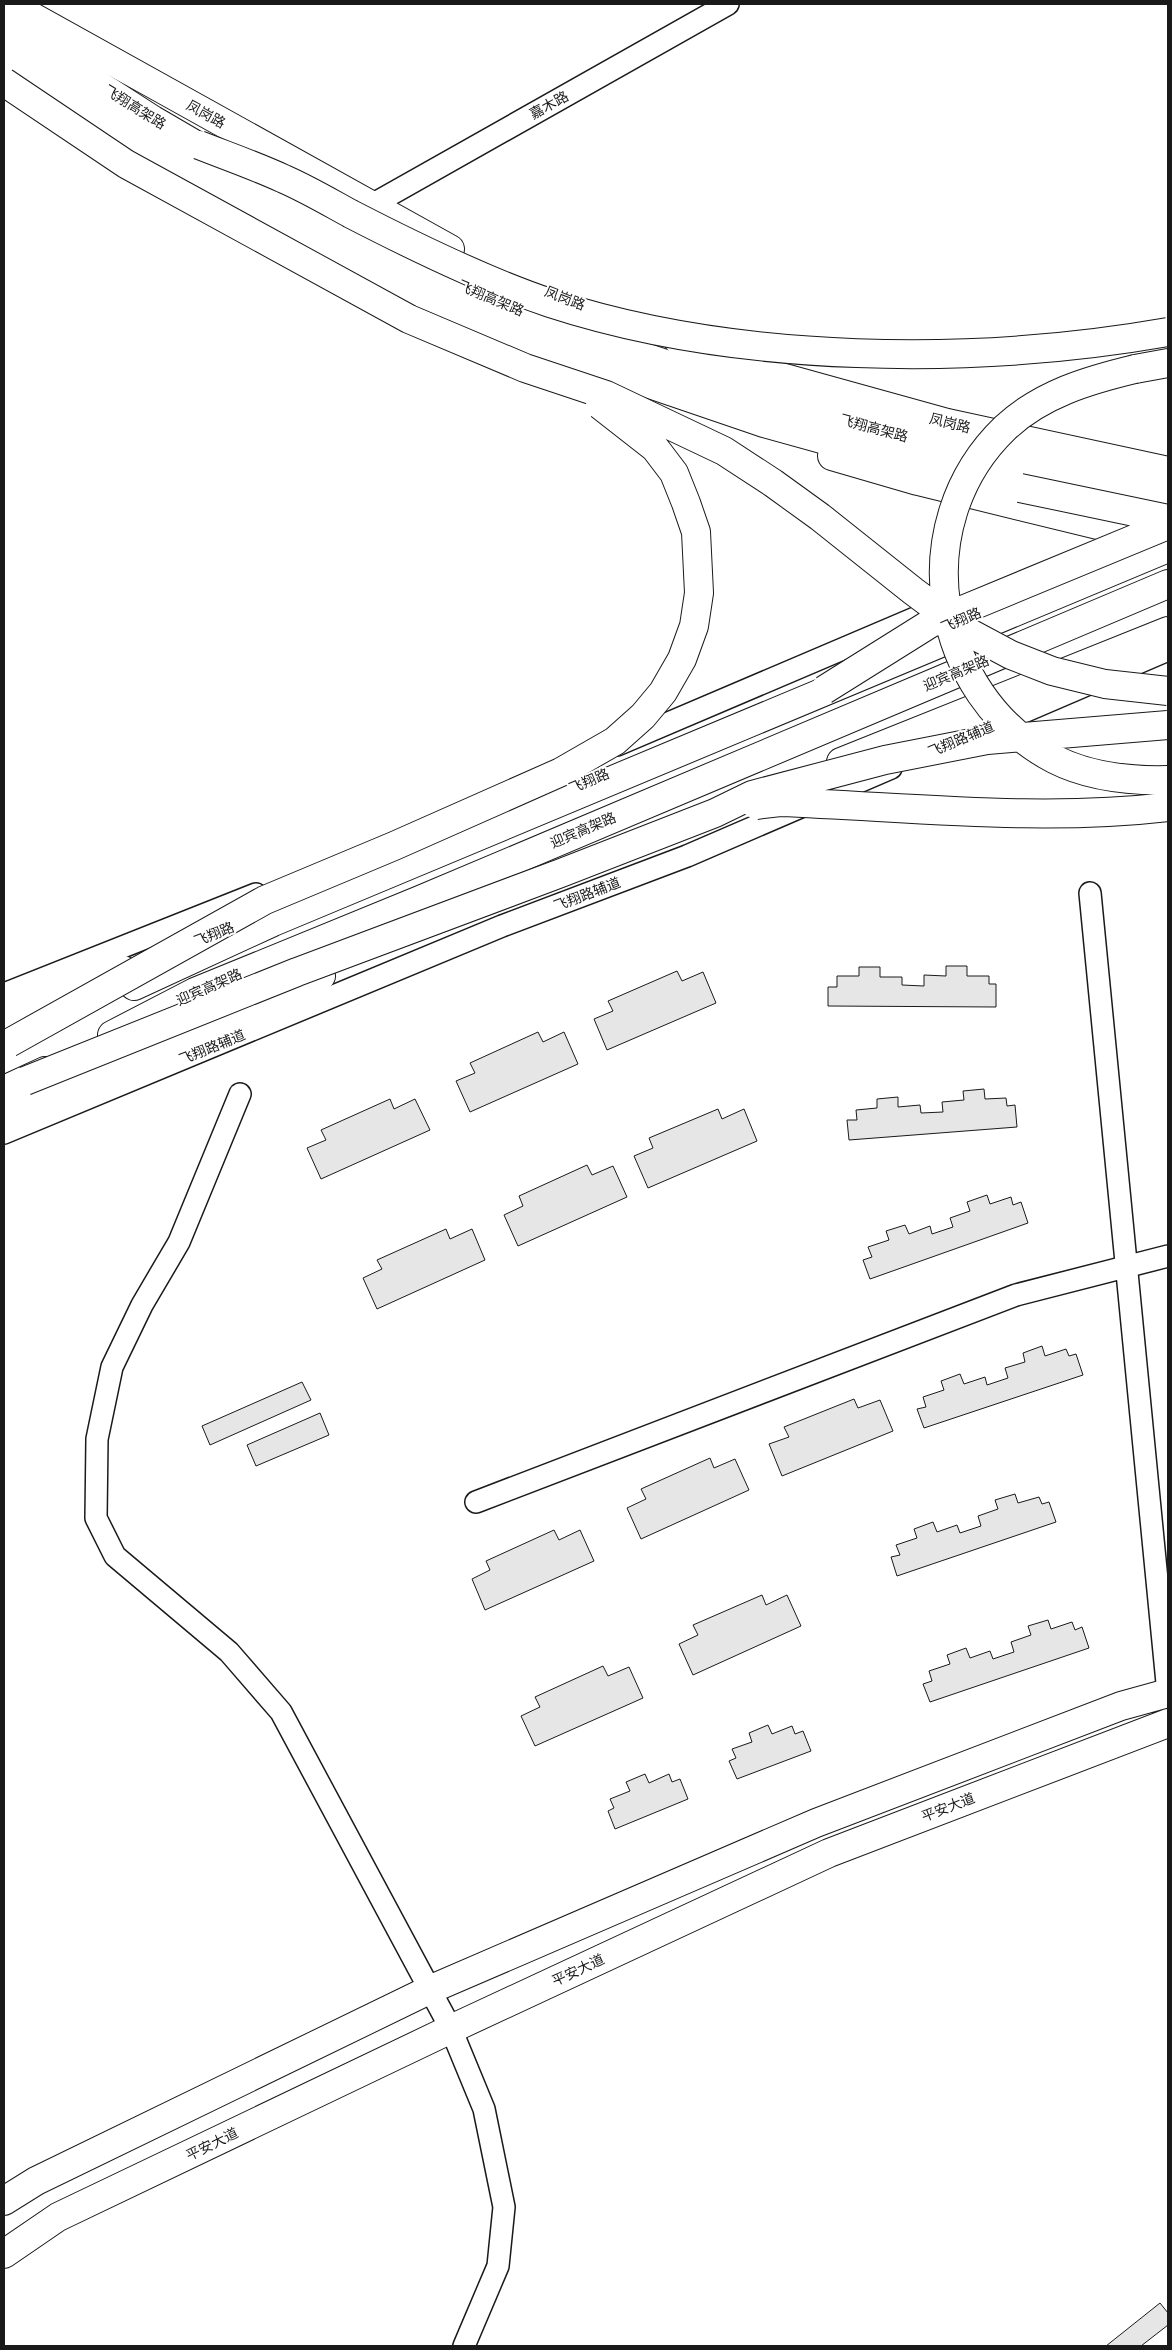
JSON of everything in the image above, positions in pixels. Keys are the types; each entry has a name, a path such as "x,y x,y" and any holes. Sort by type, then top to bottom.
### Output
{"main road":[{"name":"凤岗路","path":"12,4 482,267 763,372 947,423 1168,471"},
{"name":"飞翔高架路","path":"4,24 153,120 199,145 343,231 505,304 600,342 767,398 1022,476"},
{"name":"飞翔高架路","path":"4,55 211,183 405,287 510,333 591,364 764,423 900,461 1022,476"},
{"path":"4,82 126,164 259,238 410,319 525,368 598,404 630,427 655,448 674,473 696,532 699,592 694,626 685,651 664,692 643,716 615,740 561,772 266,900 6,1044"},
{"path":"4,94 272,246 566,367 743,430 918,480 1118,530 1165,537"},
{"path":"199,145 285,179 421,248 524,293 551,303 609,319 675,333 725,341 808,350 910,354 1069,346 1168,332"},
{"path":"1168,363 1097,378 1066,389 1037,405 1006,428 982,456 965,482 945,540 943,564 944,599 951,632 961,659 985,700 1000,718 1022,737 1054,759 1081,769 1140,781 1168,780"},
{"path":"525,368 606,395 724,451 774,483 820,516 912,591 968,632 1011,655 1052,671 1105,684 1168,691"},
{"path":"1022,476 1168,495"},
{"path":"1022,476 1168,519"},
{"path":"6,1044 273,922 537,813 824,690 931,623 1165,537"},
{"name":"飞翔路","path":"4,1016 456,838 1165,537"},
{"name":"迎宾高架路","path":"14,1086 195,992 420,900 1168,584"},
{"path":"4,1115 485,904 1168,631"},
{"path":"14,1086 296,972 715,813 752,795 885,760 987,740 1168,725"},
{"path":"715,813 780,802 990,814 1067,814 1168,807"},
{"path":"4,2201 36,2181 429,1990 816,1823 1121,1706 1168,1693"},
{"name":"平安大道","path":"4,2254 58,2217 451,2029 829,1853 1168,1723"}],"street":[{"name":"嘉木路","path":"370,206 728,4"},
{"path":"4,994 445,819 1168,508"},
{"name":"飞翔路辅道","path":"4,1133 502,926 687,856 1168,650"},
{"path":"1090,893 1168,1693"},
{"path":"240,1094 179,1242 142,1305 112,1367 97,1439 96,1518 115,1556 229,1652 281,1712 451,2029 484,2108 504,2208 498,2266 464,2346"},
{"path":"476,1502 1016,1295 1168,1256"}],"building":[{"path":"946,966 967,966 967,976 989,976 989,984 996,984 996,1007 828,1006 828,987 837,987 837,976 859,976 859,967 880,967 880,977 902,977 902,985 924,986 924,975 946,976"},
{"path":"677,971 682,981 703,972 716,1003 607,1050 594,1019 613,1011 608,1001"},
{"path":"538,1032 543,1042 564,1032 578,1064 470,1112 456,1081 475,1073 470,1063"},
{"path":"984,1089 985,1099 1006,1098 1007,1106 1015,1105 1017,1127 849,1140 847,1120 857,1120 856,1110 877,1108 877,1099 898,1097 898,1107 920,1105 921,1113 943,1112 942,1102 964,1100 963,1091"},
{"path":"390,1099 394,1109 415,1099 430,1130 321,1179 307,1148 326,1140 321,1130"},
{"path":"718,1109 722,1119 744,1109 757,1141 648,1188 634,1156 653,1148 649,1138"},
{"path":"587,1165 592,1175 613,1166 627,1197 518,1246 504,1215 523,1206 519,1196"},
{"path":"987,1195 990,1204 1011,1197 1013,1205 1021,1202 1028,1223 870,1279 863,1260 872,1257 868,1247 889,1240 886,1231 905,1225 909,1234 930,1226 932,1234 953,1227 950,1218 970,1211 967,1202"},
{"path":"446,1229 450,1239 472,1229 485,1260 377,1309 363,1278 382,1269 377,1260"},
{"path":"1042,1346 1045,1356 1066,1349 1069,1356 1076,1354 1083,1375 924,1428 917,1409 926,1407 923,1397 944,1390 941,1381 960,1374 964,1384 985,1377 987,1385 1008,1378 1005,1368 1025,1362 1023,1353"},
{"path":"302,1382 311,1400 210,1445 202,1426"},
{"path":"854,1399 858,1408 880,1400 893,1431 782,1476 769,1444 789,1437 784,1427"},
{"path":"320,1413 329,1435 256,1466 247,1445"},
{"path":"710,1458 714,1468 735,1459 749,1490 641,1539 627,1508 646,1499 641,1489"},
{"path":"1015,1494 1018,1503 1039,1497 1042,1504 1049,1502 1056,1522 897,1576 891,1557 900,1555 896,1545 917,1538 914,1529 933,1522 937,1532 957,1525 960,1533 981,1526 978,1516 998,1509 995,1500"},
{"path":"554,1530 559,1540 580,1530 594,1561 485,1610 472,1579 490,1570 486,1561"},
{"path":"762,1595 766,1605 787,1595 801,1626 693,1675 679,1644 698,1635 693,1625"},
{"path":"1048,1620 1051,1629 1072,1622 1075,1630 1082,1627 1089,1648 930,1702 923,1684 932,1681 929,1671 950,1664 947,1655 966,1648 970,1658 990,1651 993,1659 1014,1652 1011,1642 1031,1635 1028,1626"},
{"path":"603,1666 608,1676 629,1667 643,1698 535,1746 521,1716 540,1707 535,1697"},
{"path":"768,1725 772,1734 792,1726 795,1734 803,1731 811,1751 737,1779 729,1761 736,1758 732,1749 752,1742 749,1733"},
{"path":"645,1774 649,1783 669,1774 672,1782 680,1779 688,1799 615,1829 608,1811 614,1808 610,1799 630,1791 626,1782"},
{"path":"1160,2303 1168,2313 1168,2325 1141,2346 1106,2346"}]}
